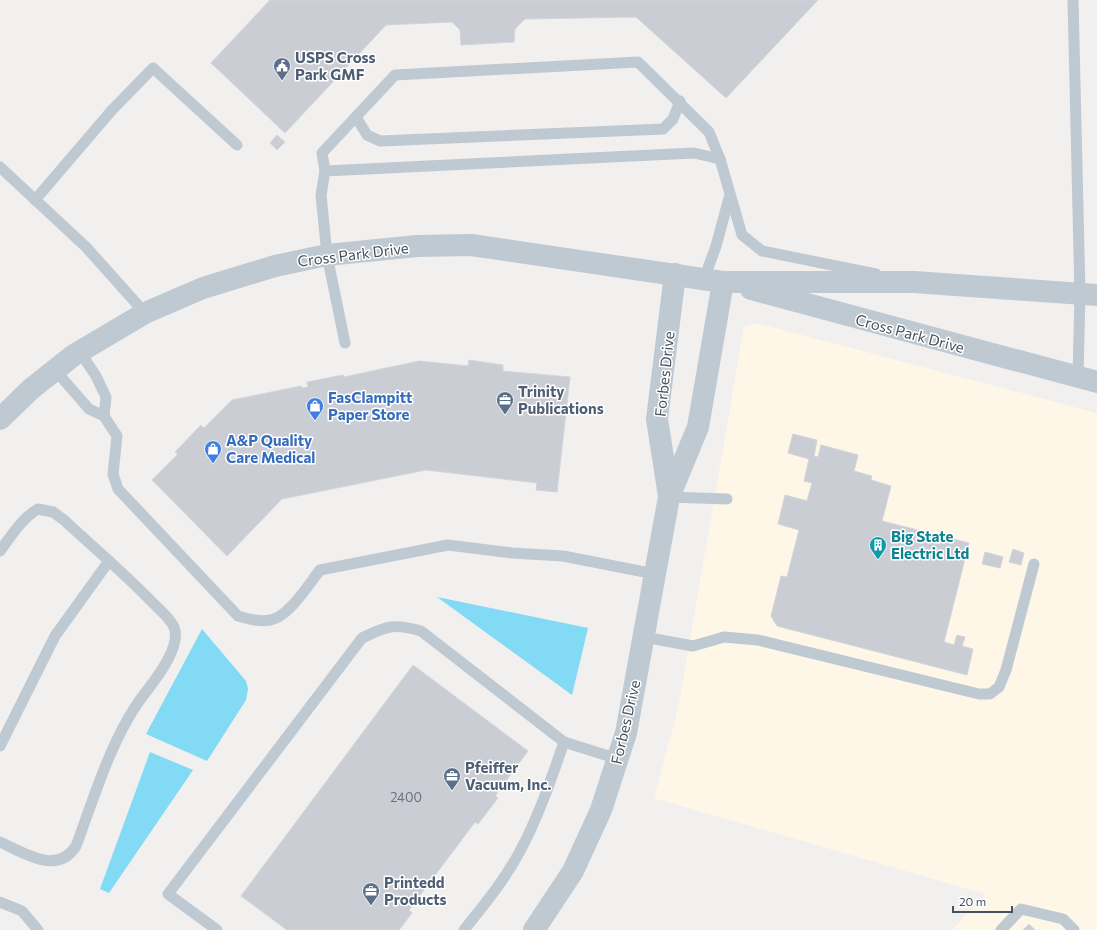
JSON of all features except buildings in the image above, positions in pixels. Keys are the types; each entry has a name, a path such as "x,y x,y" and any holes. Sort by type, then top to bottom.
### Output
{"street":[{"name":"Cross Park Drive","path":"1,417 31,390 80,352 145,313 203,288 275,266 326,255 417,246 471,246 713,280 1087,380"},
{"name":"Forbes Drive","path":"669,497 658,419 675,274"},
{"name":"Cross Park Drive","path":"713,280 914,282 1089,294"},
{"name":"Forbes Drive","path":"534,930 573,871 601,810 626,733 669,497 698,427 713,280"}],"lane":[{"path":"1073,0 1089,294 1087,380"},
{"path":"345,343 326,255 321,196 325,171 322,153 395,75 638,62 680,101 710,132 720,159 742,236 762,251 914,282"},
{"path":"35,200 112,110 153,68 237,145"},
{"path":"356,117 367,135 380,141 663,129 673,119 680,101"},
{"path":"325,171 694,153 720,159"},
{"path":"0,167 86,246 145,313"},
{"path":"713,280 716,246 730,197"},
{"path":"80,352 96,376 106,398 104,416"},
{"path":"56,370 89,409 104,416 117,436 113,474 118,489 238,616 253,620 271,620 288,611 320,570 448,545 512,553 563,556 655,574"},
{"path":"669,497 727,499"},
{"path":"0,551 21,522 32,512 38,509 45,509 64,520 138,587 174,627 176,635 172,650 126,724 110,759 76,846 71,853 65,859 57,862 47,861 0,842"},
{"path":"0,746 55,636 109,561"},
{"path":"644,637 693,646 724,637 758,640 979,694 990,694 999,687 1006,670 1034,564"},
{"path":"216,930 168,894 362,638 382,629 401,625 421,631 564,742 618,759"},
{"path":"464,930 491,895 519,854 550,783 564,742"},
{"path":"0,902 22,911 38,930"},
{"path":"1001,930 1021,909 1063,919 1074,930"}],"shaded area":[{"path":"756,323 1097,413 1097,930 952,930 985,894 654,798 678,709 744,327"}],"water":[{"path":"437,597 588,628 572,695"},
{"path":"202,629 246,681 248,689 246,700 207,761 146,734"},
{"path":"150,752 193,770 109,893 100,889"}],"place":[{"name":"USPS Cross Park GMF","path":"282,81"},
{"name":"Trinity Publications","path":"505,415"},
{"name":"FasClampitt Paper Store","path":"315,421"},
{"name":"A&P Quality Care Medical","path":"213,464"},
{"name":"Big State Electric Ltd","path":"878,560"},
{"name":"Pfeiffer Vacuum, Inc.","path":"452,791"},
{"name":"Printedd Products","path":"371,906"}]}
